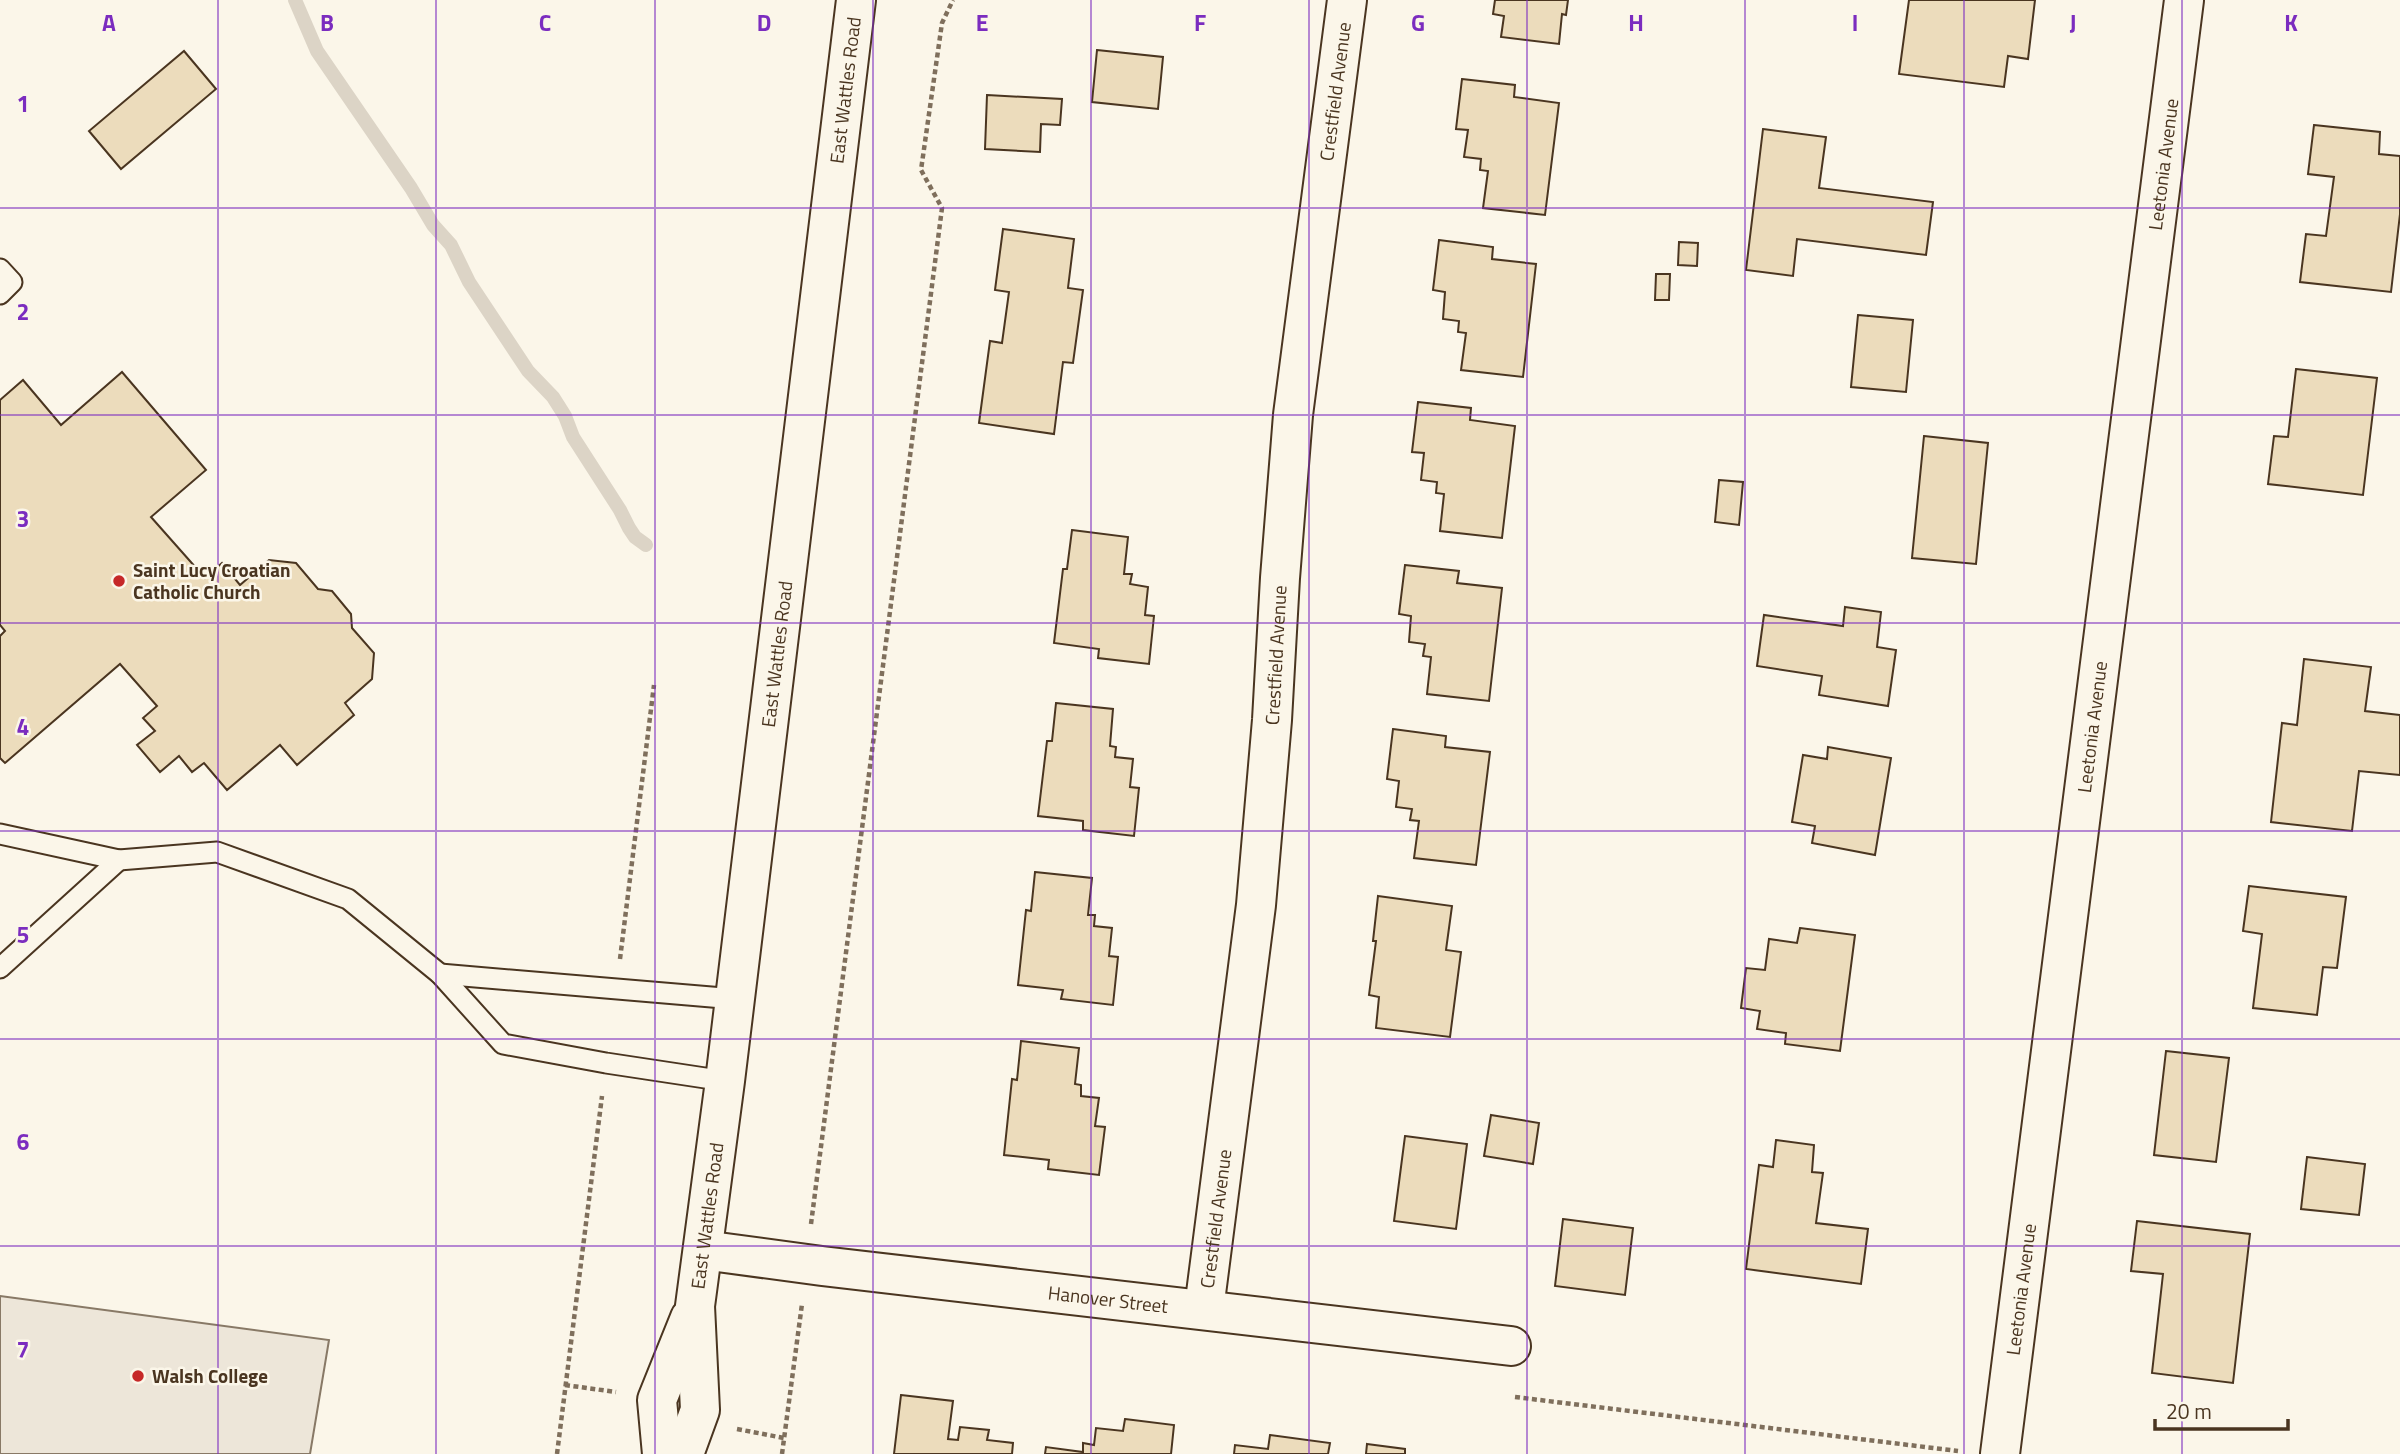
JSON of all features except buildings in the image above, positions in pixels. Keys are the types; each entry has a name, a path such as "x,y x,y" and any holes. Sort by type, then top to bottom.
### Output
{"street":[{"name":"East Wattles Road","path":"695,1306 725,1081 856,0"},
{"name":"Crestfield Avenue","path":"1204,1309 1256,905 1293,415 1347,0"},
{"name":"Leetonia Avenue","path":"2000,1454 2184,0"},
{"name":"Hanover Street","path":"703,1250 1511,1346"},
{"path":"662,1454 657,1400 695,1306"},
{"path":"684,1454 700,1410 695,1306"}],"lane":[{"path":"0,269 12,282 0,293"},
{"path":"0,834 119,860 217,852 348,899 440,974 503,1044 725,1081"},
{"path":"0,968 119,860"},
{"path":"440,974 735,999"}],"path":[{"path":"810,1236 942,208 921,170 942,23 953,0"},
{"path":"782,1454 803,1300"},
{"path":"565,1385 625,1393"},
{"path":"1515,1397 1962,1451"},
{"path":"557,1454 562,1414"},
{"path":"738,1430 785,1438"}],"shaded area":[{"name":"Walsh College","path":"0,1296 329,1340 310,1454 0,1454"}],"waterway":[{"path":"295,0 317,51 411,188 433,225 451,245 469,282 528,371 553,397 565,416 573,437 629,528 635,537 646,545"}],"place":[{"name":"Saint Lucy Croatian Catholic Church","path":"119,581"},
{"name":"Walsh College","path":"138,1376"}]}
